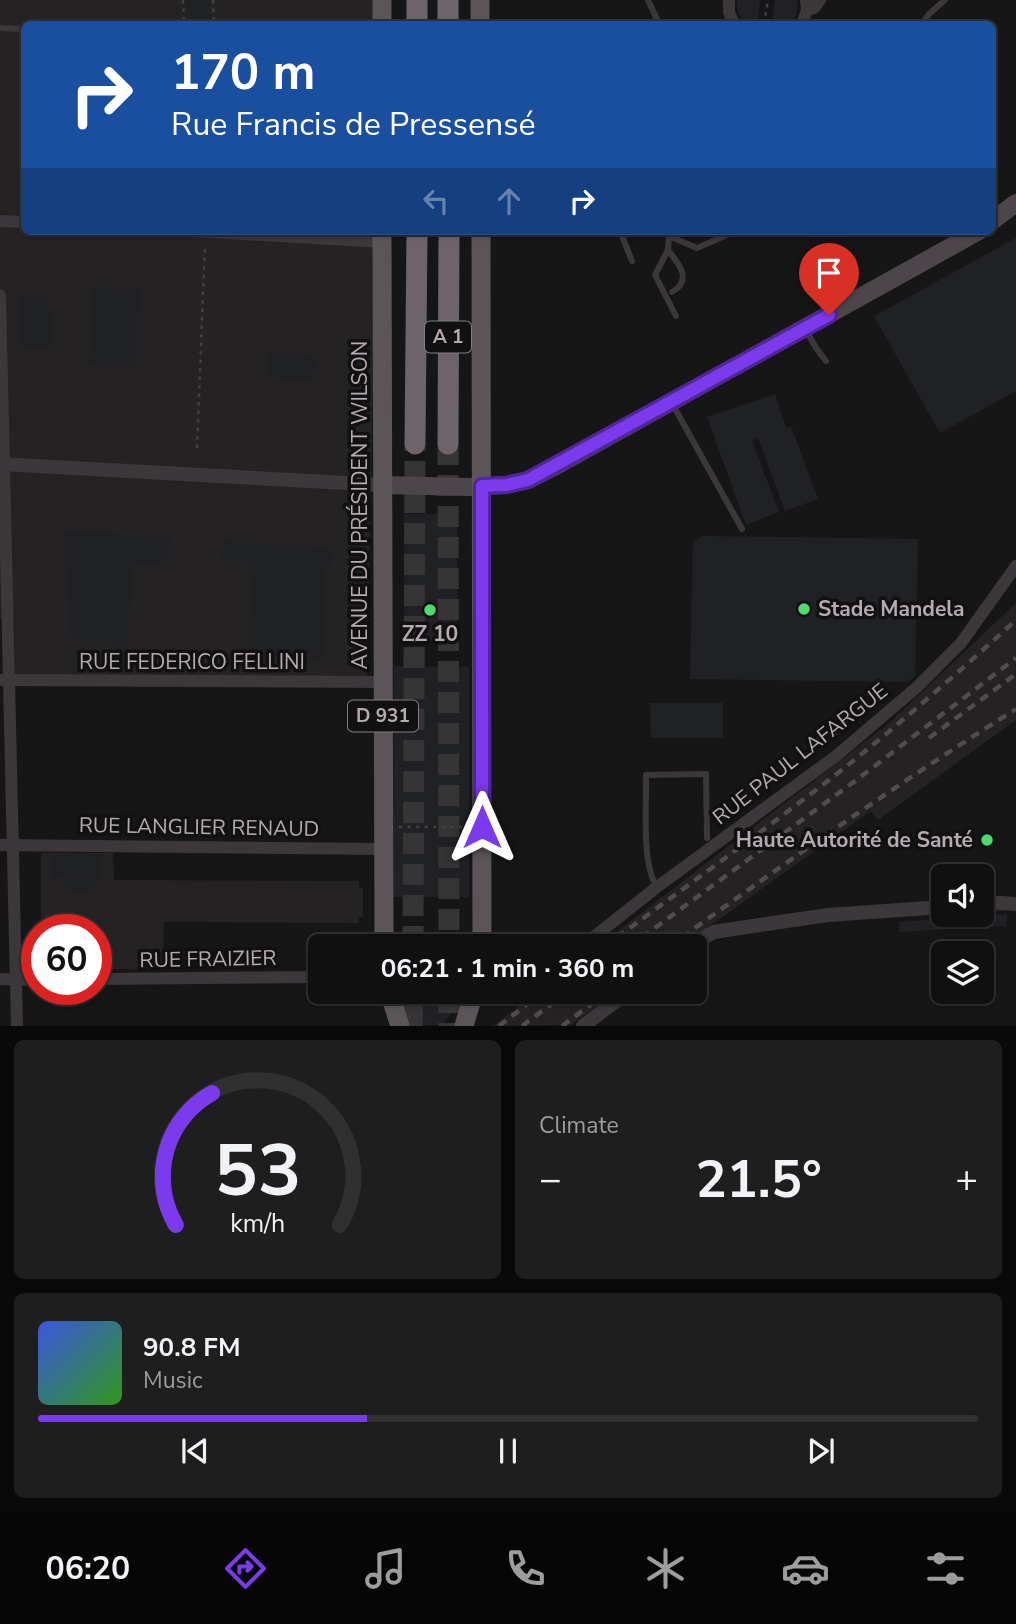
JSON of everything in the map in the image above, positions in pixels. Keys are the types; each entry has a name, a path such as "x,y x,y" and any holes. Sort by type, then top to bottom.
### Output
{"highway":[{"path":"417,0 417,21"},
{"path":"448,0 449,21"},
{"name":"A 1","path":"415,443 417,235"},
{"name":"A 1","path":"448,444 449,235"}],"main road":[{"path":"382,0 382,21"},
{"path":"480,0 481,21"},
{"path":"996,218 1016,203"},
{"path":"996,226 1016,219"},
{"path":"481,235 482,934"},
{"path":"383,485 482,486 506,485 528,480 974,235"},
{"name":"AVENUE DU PRÉSIDENT WILSON","path":"382,237 384,934"},
{"path":"393,1004 400,1026"},
{"path":"464,1026 470,1004"}],"street":[{"path":"729,0 730,21"},
{"path":"807,15 820,0"},
{"path":"0,221 21,222"},
{"path":"311,235 382,237"},
{"path":"0,295 5,680 14,845 17,1026"},
{"path":"2,464 383,485"},
{"name":"RUE PAUL LAFARGUE","path":"597,934 836,756 916,688 961,643 1016,566"},
{"name":"RUE FEDERICO FELLINI","path":"5,680 383,682"},
{"name":"RUE LANGLIER RENAUD","path":"0,845 384,849"},
{"path":"994,903 1016,904"},
{"path":"707,935 828,915 931,908"},
{"name":"RUE FRAIZIER","path":"112,979 308,977"},
{"path":"0,979 21,979"},
{"path":"583,1026 612,1004"}],"lane":[{"path":"648,0 658,21"},
{"path":"924,21 945,0"},
{"path":"0,28 21,29"},
{"path":"622,235 632,261"},
{"path":"669,235 668,250 656,278 676,316"},
{"path":"672,235 694,248 727,235"},
{"path":"668,250 675,258 683,278 679,288 672,292"},
{"path":"805,328 826,361"},
{"path":"672,402 742,529"},
{"path":"657,887 647,859 646,775 706,774 707,838"}],"path":[{"path":"183,0 184,21"},
{"path":"213,0 214,21"},
{"path":"764,21 768,0"},
{"path":"197,447 205,235"},
{"path":"396,827 466,827"}],"shaded area":[{"path":"0,0 380,0 380,21 21,21 21,235 376,235 367,680 15,677 14,619 0,618"},
{"path":"188,0 210,0 211,21 189,21"},
{"path":"737,0 760,0 757,21 742,21"},
{"path":"775,0 797,0 797,13 793,21 772,21"},
{"path":"1016,238 1016,391 940,433 874,316"},
{"path":"94,287 139,290 134,368 89,365"},
{"path":"21,296 48,297 47,314 53,315 51,347 22,347"},
{"path":"269,352 314,355 313,379 268,377"},
{"path":"775,394 786,428 791,426 818,499 785,511 758,438 752,441 779,512 746,525 707,417"},
{"path":"404,514 457,514 457,642 404,641"},
{"path":"64,531 170,538 168,561 155,562 155,566 132,565 126,654 117,649 111,641 71,640 70,569 65,568"},
{"name":"Stade Mandela","path":"703,536 918,539 915,676 908,682 690,679 693,542"},
{"path":"224,542 330,547 330,567 325,568 326,658 248,657 252,572 247,572 248,561 222,560"},
{"path":"1016,603 1016,720 878,820 871,811 698,934 614,934 888,724"},
{"path":"394,666 469,667 469,897 393,897"},
{"path":"650,703 723,703 723,738 651,738"},
{"path":"41,853 113,853 114,880 359,881 359,888 363,888 363,917 359,917 359,923 164,922 163,969 112,969 112,914 41,914"},
{"path":"52,854 101,855 101,878 52,877"},
{"path":"64,879 96,880 96,886 91,891 69,891 63,885"},
{"path":"1007,914 1006,926 994,927 994,915"},
{"path":"931,920 931,927 988,927 899,932 899,922"},
{"path":"412,1004 454,1004 444,1025 422,1025"},
{"path":"521,1004 600,1004 571,1025 493,1026"}],"tunnel":[{"path":"413,934 415,444"},
{"path":"448,444 449,934"},
{"path":"412,1026 413,1004"},
{"path":"449,1004 449,1026"}],"railway":[{"path":"622,934 843,769 931,696 1016,620"},
{"path":"647,934 855,781 1016,658"},
{"path":"929,738 1016,674"},
{"path":"687,934 841,825 1016,709"},
{"path":"499,1026 527,1004"},
{"path":"522,1026 552,1004"},
{"path":"562,1026 592,1004"}],"place":[{"name":"Stade Mandela","path":"804,609"},
{"name":"ZZ 10","path":"430,610"},
{"name":"Haute Autorité de Santé","path":"987,840"}],"route":[{"path":"482,827 482,486 506,485 528,480 829,315"}]}
